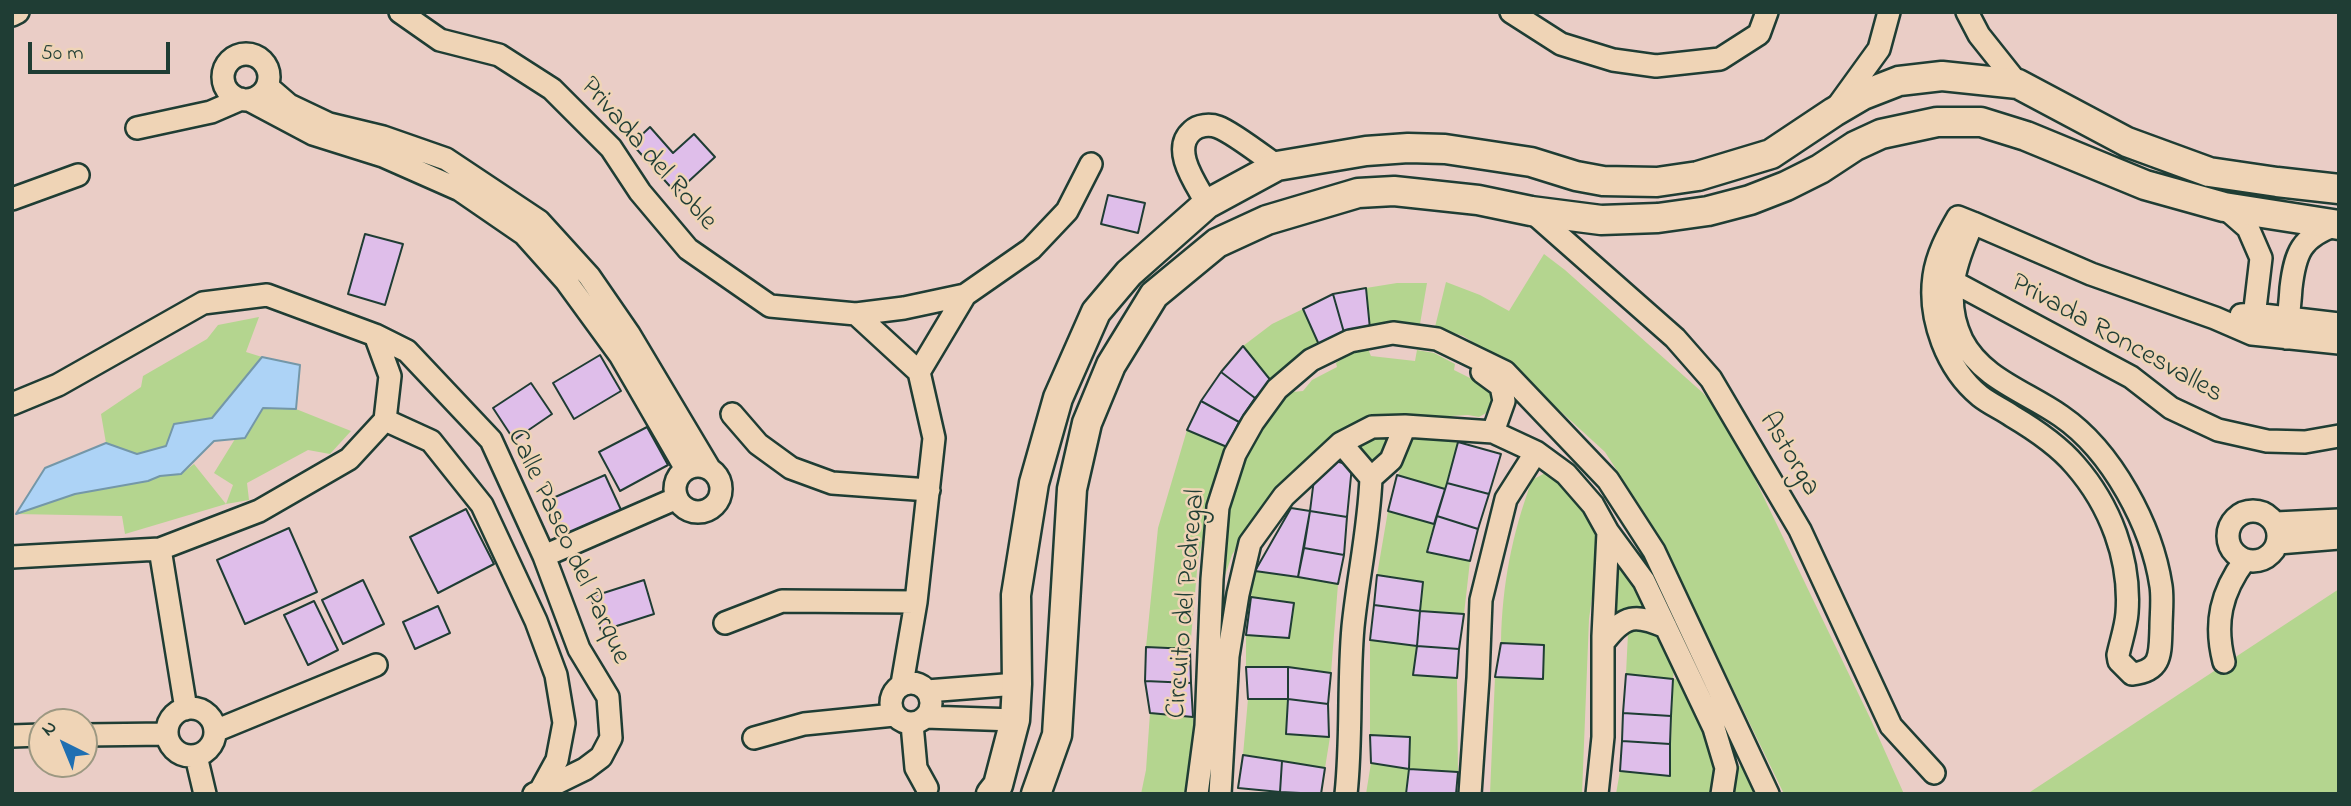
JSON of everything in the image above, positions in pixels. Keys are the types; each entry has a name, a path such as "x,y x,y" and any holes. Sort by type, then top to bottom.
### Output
{"street":[{"path":"12,15 18,12"},
{"name":"Privada del Roble","path":"400,12 440,40 499,55 552,89 611,148 640,192 688,249 770,306 856,314 904,308 965,295 1040,240 1067,211 1091,163"},
{"path":"1511,12 1561,44 1613,60 1656,66 1720,59 1759,34 1767,12"},
{"path":"1833,112 1878,49 1889,12"},
{"path":"1966,12 1979,35 2018,84"},
{"path":"137,128 211,112 245,99 263,92 267,86 268,70 259,58 244,54 236,56 225,67 224,83 228,90 245,99 313,134 383,156 460,190 524,234 566,281 620,355 686,469"},
{"path":"991,794 998,785 1015,720 1016,596 1034,483 1058,398 1096,312 1129,273 1207,204 1277,166 1366,151 1445,149 1531,162 1603,181 1657,182 1698,176 1771,154 1833,112 1863,96 1899,82 1942,76 2018,84 2127,142 2209,172 2277,183 2339,188"},
{"path":"1981,122 2018,84"},
{"path":"267,86 289,105 329,124 383,137 446,159 539,221 589,276 628,334 709,468 720,480 720,496 711,508 695,512 681,504 677,498 676,482 686,469 693,466 709,468"},
{"path":"1833,112 1855,146"},
{"path":"1036,794 1057,735 1072,489 1087,424 1111,365 1154,295 1217,243 1268,219 1358,192 1394,191 1478,200 1531,211 1601,220 1658,218 1708,211 1750,200 1820,169 1855,146 1881,134 1937,122 1981,122 2026,136 2145,186 2224,207 2337,225"},
{"path":"1207,204 1186,164 1183,145 1190,132 1198,127 1218,127 1277,166"},
{"path":"12,199 78,175"},
{"path":"2224,207 2248,228 2261,258 2253,324"},
{"name":"Astorga","path":"1531,211 1675,338 1711,379 1800,530 1891,726 1934,773"},
{"path":"1965,220 1952,281 1957,328 1973,356 1992,375 2062,416 2078,430 2125,488 2144,523 2161,588 2161,652 2152,668 2145,673 2132,674 2119,662 2118,655 2127,613 2123,562 2116,534 2094,489 2074,463 2033,429 1980,396 1963,378 1943,347 1934,304 1934,277 1939,255 1965,220"},
{"name":"Privada Roncesvalles","path":"1965,220 2091,274 2215,318 2287,328 2339,343"},
{"path":"2287,328 2294,263 2300,249 2322,230 2337,225"},
{"path":"2261,258 2294,263"},
{"path":"1129,273 1154,295"},
{"name":"Privada Roncesvalles","path":"1952,281 2131,377 2171,408 2218,430 2267,440 2305,442 2339,436"},
{"name":"Calle Paseo del Parque","path":"12,404 58,385 203,303 267,295 375,335 407,351 491,440 544,556 579,649 608,696 611,738 601,757 584,769 537,792"},
{"name":"Privada del Roble","path":"919,372 965,295"},
{"path":"856,314 919,372 934,438 916,602 902,684"},
{"name":"Privada Roncesvalles","path":"2287,328 2339,324"},
{"name":"Circuito del Pedregal","path":"1197,794 1206,726 1211,592 1218,507 1234,454 1277,389 1311,360 1350,341 1393,333 1437,339 1504,372 1608,480 1654,551 1768,794"},
{"path":"12,557 160,549 259,512 349,459 385,420 390,376 375,335"},
{"path":"1311,360 1375,347 1410,346 1433,349 1478,369 1501,386 1504,401 1493,432"},
{"path":"732,414 758,444 791,468 832,483 929,490"},
{"name":"Calle Paseo del Parque","path":"385,420 431,441 482,505 536,621 556,675 564,723 556,760 537,792"},
{"path":"1371,478 1391,460 1405,426"},
{"name":"Circuito del Pedregal","path":"1220,794 1228,656 1250,543 1284,496 1341,443 1372,427 1405,426 1493,432 1536,452 1566,474 1593,505 1608,532 1644,581 1714,728 1726,768 1722,794"},
{"path":"1341,443 1371,478 1370,518 1353,629 1350,761 1346,794"},
{"path":"1470,794 1481,600 1506,499 1536,452"},
{"path":"544,556 677,498"},
{"path":"2254,510 2270,516 2277,533 2273,552 2255,561 2245,560 2231,549 2228,531 2231,523 2245,512 2254,510"},
{"path":"2277,533 2339,520"},
{"path":"1597,794 1603,737 1603,639 1608,532"},
{"path":"2277,533 2339,538"},
{"path":"160,549 186,709"},
{"path":"2224,663 2218,626 2220,608 2225,591 2245,560"},
{"path":"725,623 782,601 916,602"},
{"path":"1603,639 1629,618 1643,618 1666,627"},
{"path":"215,731 376,665"},
{"path":"927,788 916,768 910,719 890,701 896,688 902,684 916,683 928,691 1017,684"},
{"path":"910,719 931,705 928,691"},
{"path":"186,709 194,709 208,716 215,731 210,747 196,756 180,754 169,742 167,734 172,718 186,709"},
{"path":"754,738 804,724 910,719 1015,720"},
{"path":"98,735 167,734"},
{"path":"196,756 205,794"}],"green space":[{"path":"1544,254 1703,393 1727,421 1904,794 1784,794 1658,534 1605,452 1509,364 1463,336 1435,327 1446,282 1480,295 1509,311"},
{"path":"1397,283 1427,283 1420,324 1370,329 1366,288"},
{"path":"1303,309 1320,347 1272,382 1243,346 1272,324"},
{"path":"259,317 246,352 262,357 212,418 174,424 167,446 137,454 106,443 101,414 141,387 143,376 207,339 218,325"},
{"path":"1368,349 1371,356 1415,361 1417,350 1434,353 1455,364 1454,370 1492,394 1494,404 1488,412 1479,417 1468,415 1399,419 1301,467 1255,515 1232,555 1216,602 1219,552 1233,475 1282,393 1303,391 1312,380 1337,367 1336,363 1350,354"},
{"path":"263,408 296,409 351,431 330,454 308,450 247,483 249,500 226,504 233,485 214,473 235,439 245,438"},
{"path":"1403,426 1371,478 1344,442"},
{"path":"1187,430 1227,447 1218,471 1198,560 1190,649 1146,647 1158,528"},
{"path":"1412,434 1458,442 1445,489 1398,475"},
{"path":"194,464 226,504 125,534 122,516 16,514 75,494 181,474"},
{"path":"1547,472 1572,495 1601,532 1589,619 1582,794 1490,794 1495,677 1543,679 1544,645 1501,643 1506,580 1519,520 1532,480"},
{"path":"1388,511 1434,524 1427,552 1470,561 1464,614 1420,611 1423,582 1377,575"},
{"path":"1609,533 1663,623 1610,633"},
{"path":"1255,571 1338,584 1331,673 1288,667 1246,667 1246,635 1288,638 1294,604 1251,597"},
{"path":"2339,589 2339,794 2027,794"},
{"path":"1636,626 1655,631 1674,669 1673,679 1681,680 1702,722 1714,765 1711,794 1616,794 1620,771 1670,775 1673,680 1626,674 1628,633"},
{"path":"1370,640 1417,646 1414,675 1457,678 1458,772 1410,769 1406,794 1366,794 1371,763 1409,768 1410,738 1370,735"},
{"path":"1248,699 1288,699 1286,733 1330,737 1325,768 1243,755"},
{"path":"1150,713 1193,717 1195,748 1184,794 1141,794 1146,770"},
{"path":"1754,764 1768,794 1722,794 1726,768"}],"water":[{"path":"262,357 300,365 296,409 263,408 245,438 214,441 181,474 75,494 16,514 45,468 106,443 137,454 166,446 174,424 212,418"}],"building":[{"path":"650,127 673,153 694,134 715,157 676,193 632,144"},
{"path":"1108,195 1145,203 1138,233 1101,224"},
{"path":"365,234 403,244 385,305 348,294"},
{"path":"1366,288 1370,329 1345,336 1333,294"},
{"path":"1333,294 1345,336 1320,347 1303,309"},
{"path":"1243,346 1272,382 1255,398 1221,372"},
{"path":"600,355 621,391 574,419 553,383"},
{"path":"1221,372 1255,398 1239,422 1201,401"},
{"path":"531,383 552,414 514,440 493,408"},
{"path":"1201,401 1239,422 1227,447 1187,430"},
{"path":"647,427 668,465 620,491 599,452"},
{"path":"1458,442 1501,454 1489,494 1447,483"},
{"path":"1336,461 1352,466 1347,517 1310,511 1314,479"},
{"path":"605,475 622,512 561,540 544,502"},
{"path":"1397,475 1445,489 1434,524 1388,511"},
{"path":"1447,483 1489,494 1478,529 1437,516"},
{"path":"1291,508 1310,511 1298,577 1255,571"},
{"path":"466,509 494,564 438,593 410,537"},
{"path":"1310,511 1347,517 1344,555 1304,548"},
{"path":"1437,516 1478,529 1470,561 1427,552"},
{"path":"289,528 317,592 245,624 217,560"},
{"path":"1304,548 1344,555 1338,584 1298,577"},
{"path":"1377,575 1423,582 1420,611 1374,605"},
{"path":"363,580 384,624 343,644 322,600"},
{"path":"644,580 654,614 601,631 591,597"},
{"path":"1251,597 1294,603 1289,638 1246,635"},
{"path":"314,601 338,650 308,665 284,615"},
{"path":"1374,605 1420,611 1417,646 1370,640"},
{"path":"438,606 450,633 415,649 403,622"},
{"path":"1420,611 1464,614 1459,649 1417,646"},
{"path":"1501,643 1544,645 1543,679 1495,677"},
{"path":"1417,646 1459,649 1457,678 1413,675"},
{"path":"1146,647 1190,649 1191,683 1145,681"},
{"path":"1246,667 1288,667 1288,699 1248,699"},
{"path":"1288,667 1331,673 1328,704 1288,699"},
{"path":"1626,674 1673,679 1671,716 1623,713"},
{"path":"1145,681 1191,683 1193,717 1150,713"},
{"path":"1288,699 1328,704 1329,737 1286,734"},
{"path":"1623,713 1671,716 1670,744 1622,741"},
{"path":"1370,735 1410,737 1409,769 1371,763"},
{"path":"1622,741 1670,744 1670,776 1620,771"},
{"path":"1243,755 1282,761 1280,792 1238,788"},
{"path":"1282,761 1325,768 1321,794 1280,792"},
{"path":"1409,769 1458,772 1456,794 1406,794"}]}
